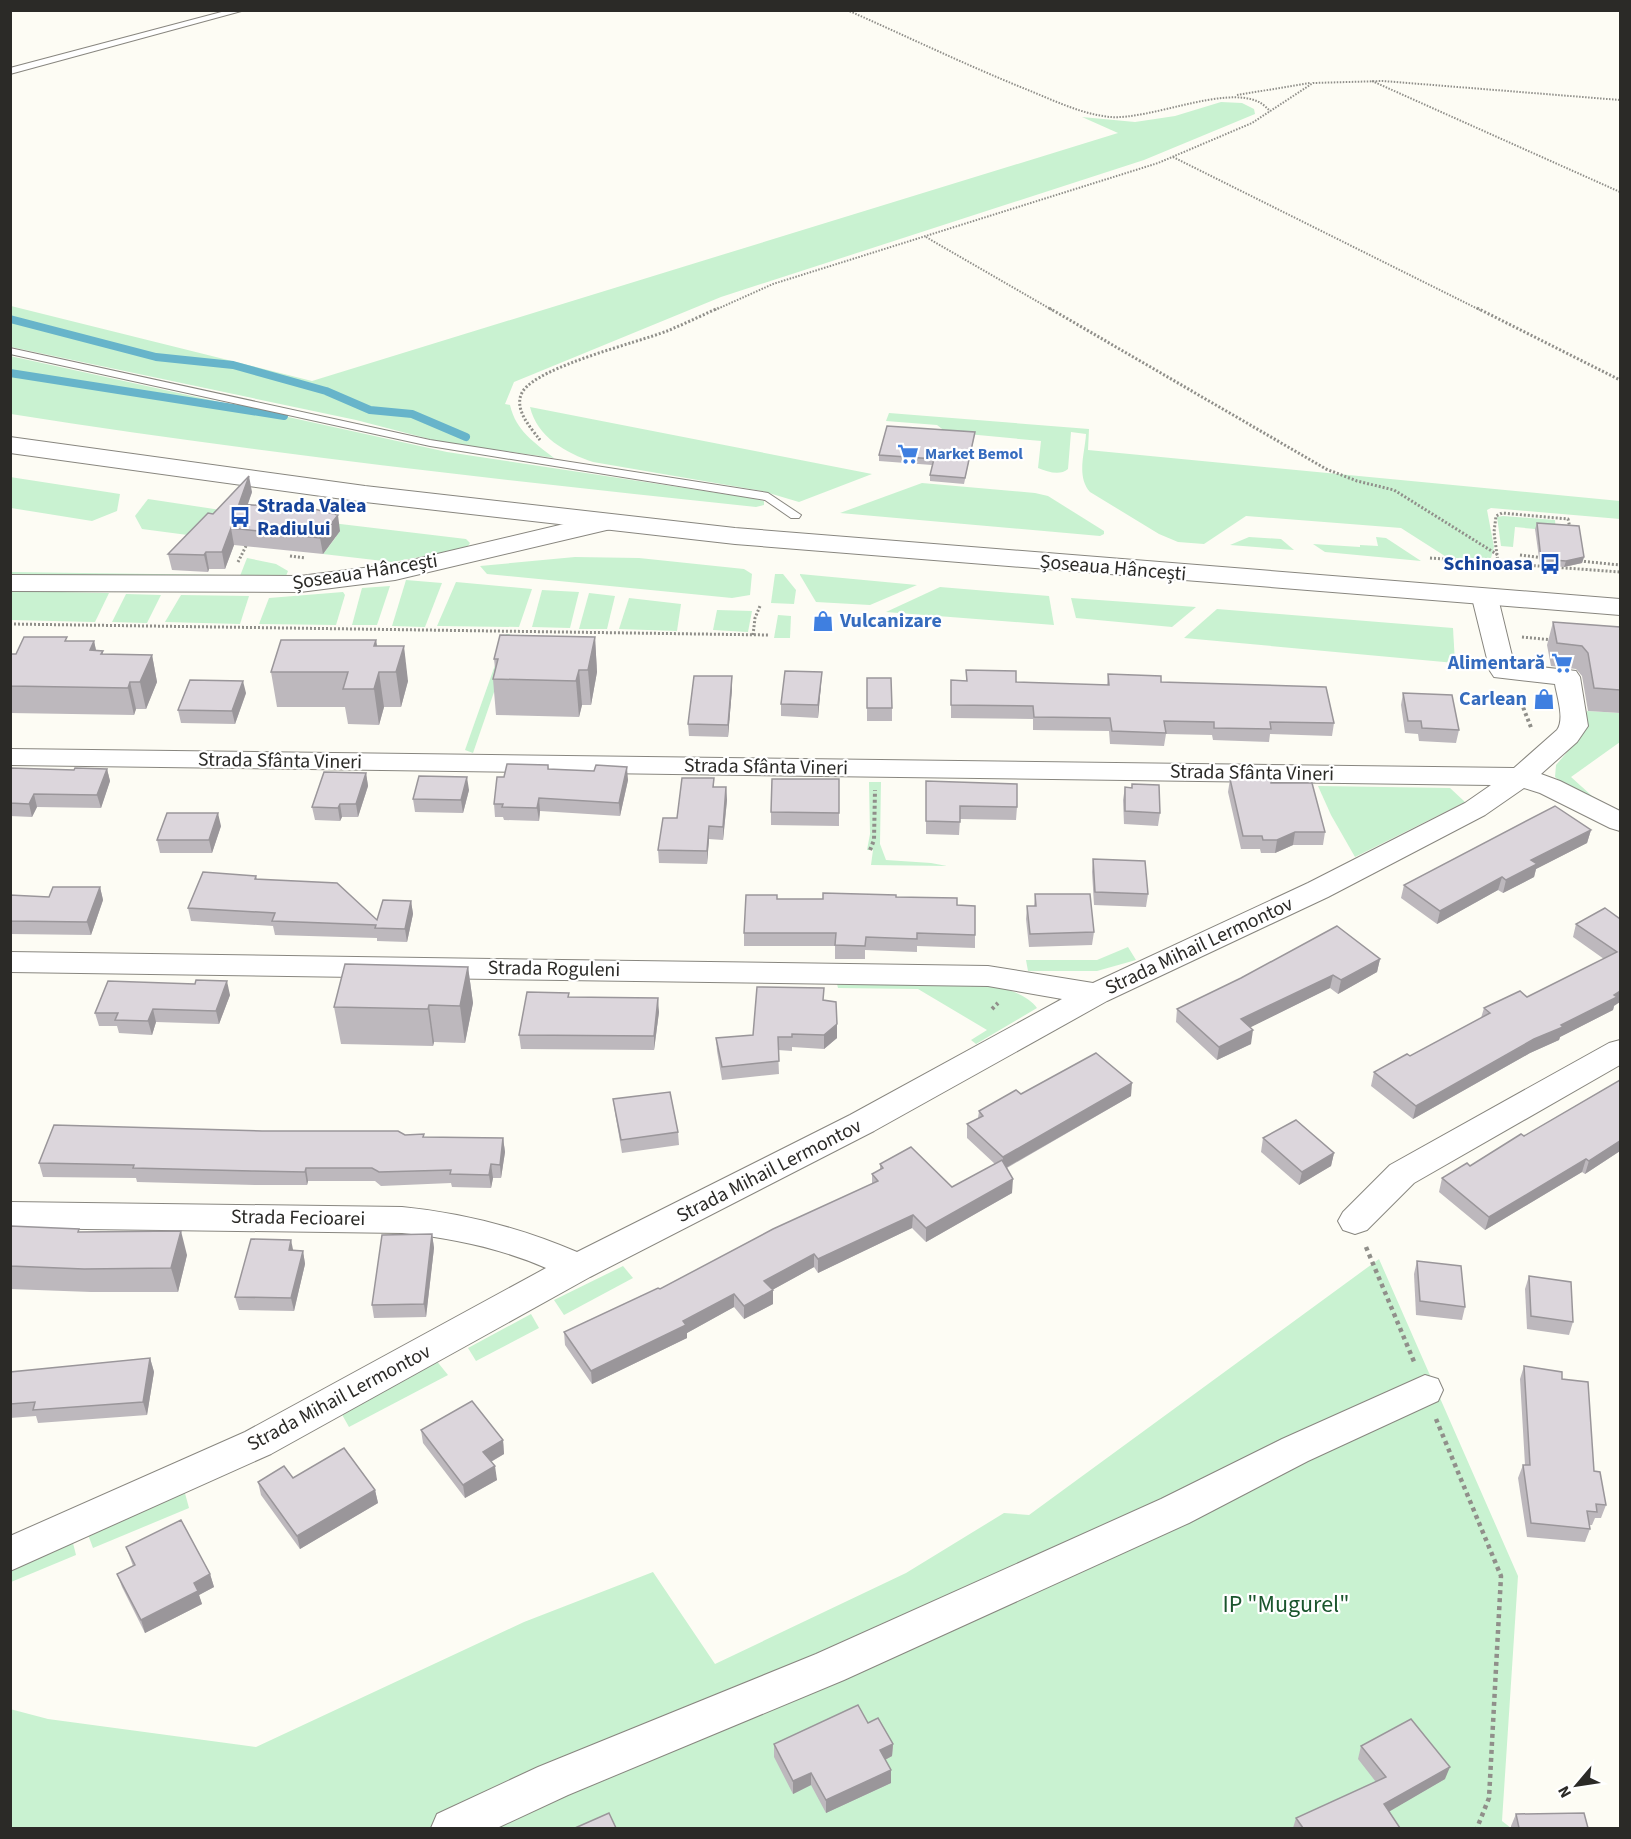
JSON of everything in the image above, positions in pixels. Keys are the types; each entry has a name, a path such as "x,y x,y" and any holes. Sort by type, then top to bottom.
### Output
{"main road":[{"name":"Șoseaua Hâncești","path":"10,445 259,481 606,522 842,546 1485,598 1618,606"},
{"name":"Șoseaua Hâncești","path":"10,583 300,584 395,572 606,522"}],"street":[{"path":"1485,598 1503,671 1511,672"},
{"name":"Strada Mihail Lermontov","path":"10,1554 258,1443 578,1267 862,1123 1096,994 1318,890 1475,809 1532,767 1567,736 1574,726 1567,677 1511,672"},
{"name":"Strada Sfânta Vineri","path":"10,757 875,768 1532,767"},
{"path":"1532,767 1550,788 1620,822"},
{"name":"Strada Roguleni","path":"10,962 988,976 1096,994"},
{"path":"1355,1221 1402,1174 1620,1051"},
{"name":"Strada Fecioarei","path":"10,1215 402,1220 450,1225 532,1247 578,1267"},
{"path":"452,1828 553,1781 840,1662 1175,1511 1295,1450 1425,1390"}],"lane":[{"path":"10,71 242,10"},
{"path":"10,351 430,443 768,497 795,515"}],"path":[{"path":"848,10 988,75 1097,115 1124,118 1146,116 1283,86 1370,81 1620,100"},
{"path":"1370,81 1620,192"},
{"path":"571,464 537,438 523,418 520,402 522,392 535,380 571,363 668,331 773,285 1172,157 1252,123 1292,94 1313,83"},
{"path":"1225,98 1253,98 1267,105 1270,111"},
{"path":"1172,157 1620,380"},
{"path":"925,236 1326,469 1357,481 1394,490 1498,555"},
{"path":"1498,563 1494,520 1502,513 1568,519 1571,532"},
{"path":"228,585 243,549 254,534"},
{"path":"1520,555 1553,559"},
{"path":"1430,558 1620,572"},
{"path":"1575,561 1620,565"},
{"path":"753,634 755,618 760,606"},
{"path":"10,624 769,635"},
{"path":"1515,637 1562,640"},
{"path":"1511,672 1532,767"},
{"path":"870,850 875,832 875,768"},
{"path":"1355,1221 1501,1576 1489,1798 1477,1828"}],"green space":[{"path":"1221,102 1242,103 1254,109 1255,114 1144,160 721,297 514,382 505,404 510,405 521,429 554,458 441,442 356,420 11,347 11,306 312,381 1118,133 1082,117 1135,122 1175,116"},
{"path":"10,356 447,452 751,498 764,501 764,505 756,507 383,465 11,414"},
{"path":"530,407 872,474 799,502 762,491 593,462 563,449 554,442 539,427"},
{"path":"889,413 1089,429 1088,450 1620,501 1620,519 1491,508 1487,510 1494,547 1491,558 1448,558 1401,528 1246,516 1204,544 1178,542 1159,534 1090,492 1082,472 1086,434 1071,432 1068,469 1054,473 1038,468 1041,441 946,432 937,425 886,421"},
{"path":"10,477 120,494 117,511 92,521 11,508"},
{"path":"922,483 1048,496 1104,531 1104,534 1100,536 840,513"},
{"path":"148,499 234,512 241,542 142,529 135,516"},
{"path":"1497,517 1555,520 1556,531 1515,527 1513,547 1501,546"},
{"path":"332,523 466,539 470,543 459,550 392,562 323,554 336,537"},
{"path":"1249,537 1281,539 1294,550 1230,545"},
{"path":"1376,537 1386,538 1421,561 1325,552 1313,544 1378,546"},
{"path":"575,557 639,558 744,569 752,574 750,595 732,598 487,574 480,566"},
{"path":"247,558 276,564 288,571 286,576 240,576"},
{"path":"11,572 226,575 225,577 11,576"},
{"path":"775,574 783,574 796,590 794,604 771,603"},
{"path":"800,575 917,585 870,605 816,602"},
{"path":"406,580 442,583 425,627 392,626"},
{"path":"456,582 532,589 519,627 437,626"},
{"path":"390,586 377,625 352,625 362,588"},
{"path":"940,587 1049,596 1054,625 886,612"},
{"path":"542,590 579,592 570,628 532,627"},
{"path":"11,591 109,593 95,622 11,620"},
{"path":"343,592 345,595 336,625 259,624 269,598"},
{"path":"589,593 615,596 607,629 579,629"},
{"path":"126,594 161,595 147,623 112,622"},
{"path":"181,595 249,596 240,624 165,622"},
{"path":"629,598 681,604 677,631 619,629"},
{"path":"1071,598 1196,607 1172,627 1076,618"},
{"path":"1217,609 1453,628 1455,663 1184,638"},
{"path":"717,610 752,611 748,632 713,630"},
{"path":"778,615 791,616 790,638 774,638"},
{"path":"506,634 510,634 503,666 473,753 465,750"},
{"path":"1587,711 1620,713 1620,742 1571,777 1592,796 1620,812 1620,816 1568,787 1555,777 1556,765 1582,735"},
{"path":"869,782 881,782 880,844 886,860 947,866 871,865 873,850 867,850 870,834"},
{"path":"1318,786 1450,788 1465,802 1355,857 1331,815"},
{"path":"1128,947 1136,960 1097,971 1028,971 1026,960 1097,960"},
{"path":"837,984 989,985 1022,995 1037,1008 976,1044 971,1040 987,1030 918,989 838,988"},
{"name":"IP \"Mugurel\"","path":"1379,1259 1518,1576 1502,1821 1511,1828 11,1828 10,1709 48,1719 256,1747 524,1622 653,1572 715,1664 906,1573 1004,1513 1029,1515"},
{"path":"623,1266 633,1278 564,1315 554,1300"},
{"path":"531,1314 539,1328 476,1361 468,1348"},
{"path":"435,1359 448,1375 349,1427 340,1411"},
{"path":"183,1486 189,1508 93,1548 87,1532"},
{"path":"72,1539 76,1555 11,1582 10,1566"}],"building":[{"path":"887,426 975,432 965,478 930,475 934,459 879,455"},
{"path":"249,476 239,504 314,509 338,515 320,538 231,528 222,552 206,552 204,555 168,554 208,513 213,514"},
{"path":"1537,523 1579,526 1584,557 1566,561 1541,559"},
{"path":"1553,622 1620,627 1620,690 1594,688 1588,653 1582,646 1557,643"},
{"path":"500,635 595,637 588,670 579,670 576,681 493,679 498,659 494,659"},
{"path":"24,637 67,637 65,641 94,641 90,650 103,651 101,654 152,655 140,682 130,682 128,688 10,686 10,654 16,654"},
{"path":"281,640 376,640 374,646 404,646 396,672 379,672 374,689 343,689 348,672 271,672"},
{"path":"966,670 1016,671 1016,682 1109,685 1108,674 1161,676 1161,682 1326,687 1334,723 1270,722 1271,729 1214,728 1214,722 1164,721 1166,733 1112,731 1110,718 1034,717 1033,706 951,705 951,680 967,681"},
{"path":"785,671 822,672 818,705 781,704"},
{"path":"694,676 732,676 728,725 688,724"},
{"path":"867,678 891,678 892,708 867,708"},
{"path":"190,680 243,681 232,711 178,710"},
{"path":"1403,693 1452,695 1459,730 1422,728 1421,721 1408,721"},
{"path":"507,764 548,765 548,769 594,771 596,765 627,767 619,803 539,798 537,808 502,807 503,804 494,804 497,777 504,777"},
{"path":"10,768 107,769 97,795 34,794 29,804 10,803"},
{"path":"324,772 366,773 356,804 340,804 338,808 312,807"},
{"path":"419,776 467,777 461,800 413,799"},
{"path":"682,778 714,778 713,787 726,787 723,827 709,826 707,851 658,850 663,818 677,818"},
{"path":"772,779 839,779 839,813 771,812"},
{"path":"1230,779 1271,779 1271,783 1312,783 1325,832 1295,832 1277,840 1263,840 1262,836 1243,836"},
{"path":"926,781 1017,784 1017,807 960,806 960,822 926,821"},
{"path":"1132,784 1159,785 1160,813 1125,811 1125,787 1132,788"},
{"path":"1555,806 1591,830 1531,860 1537,864 1506,880 1502,877 1440,911 1404,885"},
{"path":"167,813 218,813 209,840 157,840"},
{"path":"1093,859 1145,861 1148,894 1095,892"},
{"path":"203,872 256,876 255,879 337,883 377,920 383,900 411,901 405,929 375,928 376,925 272,921 275,913 188,908"},
{"path":"53,887 100,887 87,922 10,921 10,895 49,897"},
{"path":"823,893 957,898 957,905 975,906 975,935 917,933 917,939 866,937 865,946 835,945 836,933 744,933 746,895 777,895 777,899 823,899"},
{"path":"1035,894 1090,894 1094,932 1030,934 1027,906 1036,906"},
{"path":"1605,908 1620,919 1620,991 1614,995 1617,997 1561,1025 1563,1027 1534,1039 1416,1106 1374,1072 1407,1054 1410,1056 1490,1013 1484,1008 1520,991 1527,997 1617,952 1576,924"},
{"path":"1337,926 1380,959 1341,980 1333,975 1241,1019 1253,1030 1219,1047 1177,1009 1241,978"},
{"path":"345,964 468,967 460,1006 429,1005 428,1009 334,1007"},
{"path":"196,980 227,981 216,1011 153,1009 148,1021 115,1020 118,1013 95,1013 108,981 195,984"},
{"path":"757,987 824,988 823,1000 836,1002 837,1024 824,1035 792,1034 792,1037 778,1037 779,1061 722,1067 716,1038 753,1035"},
{"path":"527,992 569,993 568,997 658,998 654,1036 519,1035"},
{"path":"1096,1053 1132,1083 1003,1157 967,1124 983,1116 979,1111 1016,1090 1021,1094"},
{"path":"1620,1080 1620,1141 1489,1217 1442,1178 1467,1163 1470,1166 1521,1134 1524,1136"},
{"path":"670,1092 678,1132 621,1140 613,1099"},
{"path":"1296,1120 1334,1153 1302,1172 1263,1138"},
{"path":"54,1125 262,1131 398,1131 405,1135 424,1134 423,1137 503,1138 500,1165 491,1164 489,1175 450,1174 451,1170 379,1172 372,1168 306,1168 305,1172 133,1168 134,1165 39,1163"},
{"path":"911,1147 952,1187 1002,1160 1013,1179 926,1228 913,1215 818,1259 814,1254 764,1281 773,1290 744,1306 734,1294 683,1321 686,1325 591,1371 564,1332 660,1289 773,1229 878,1181 872,1174 883,1168 880,1164"},
{"path":"10,1226 79,1229 78,1232 181,1231 171,1268 84,1269 10,1266"},
{"path":"432,1234 424,1304 372,1305 382,1235"},
{"path":"251,1239 291,1240 289,1250 303,1251 291,1298 235,1297"},
{"path":"1417,1261 1461,1266 1465,1307 1420,1301"},
{"path":"1529,1276 1571,1282 1573,1322 1531,1316"},
{"path":"150,1358 143,1402 33,1410 35,1402 10,1404 10,1372"},
{"path":"1524,1366 1562,1372 1562,1379 1588,1382 1594,1471 1600,1472 1606,1505 1596,1504 1597,1512 1587,1511 1590,1529 1531,1523 1523,1465 1530,1465"},
{"path":"472,1401 503,1440 483,1452 495,1466 463,1485 421,1430"},
{"path":"344,1448 375,1490 297,1536 258,1482 284,1466 293,1478"},
{"path":"181,1520 210,1574 194,1583 198,1591 141,1620 117,1574 135,1565 126,1547"},
{"path":"858,1705 868,1723 878,1718 893,1744 880,1750 891,1770 826,1800 811,1773 793,1781 774,1744"},
{"path":"1411,1719 1450,1767 1384,1804 1400,1828 1303,1828 1296,1818 1386,1777 1361,1746"},
{"path":"609,1813 616,1828 575,1828"},
{"path":"1584,1813 1588,1828 1519,1828 1516,1814"}],"waterway":[{"path":"10,319 156,357 233,365 326,391 370,410 412,414 466,437"},
{"path":"10,373 284,416"}],"place":[{"name":"Market Bemol","path":"908,454"},
{"name":"Strada Valea Radiului","path":"240,517"},
{"name":"Schinoasa","path":"1550,564"},
{"name":"Vulcanizare","path":"823,621"},
{"name":"Alimentară","path":"1562,663"},
{"name":"Carlean","path":"1544,699"}]}
